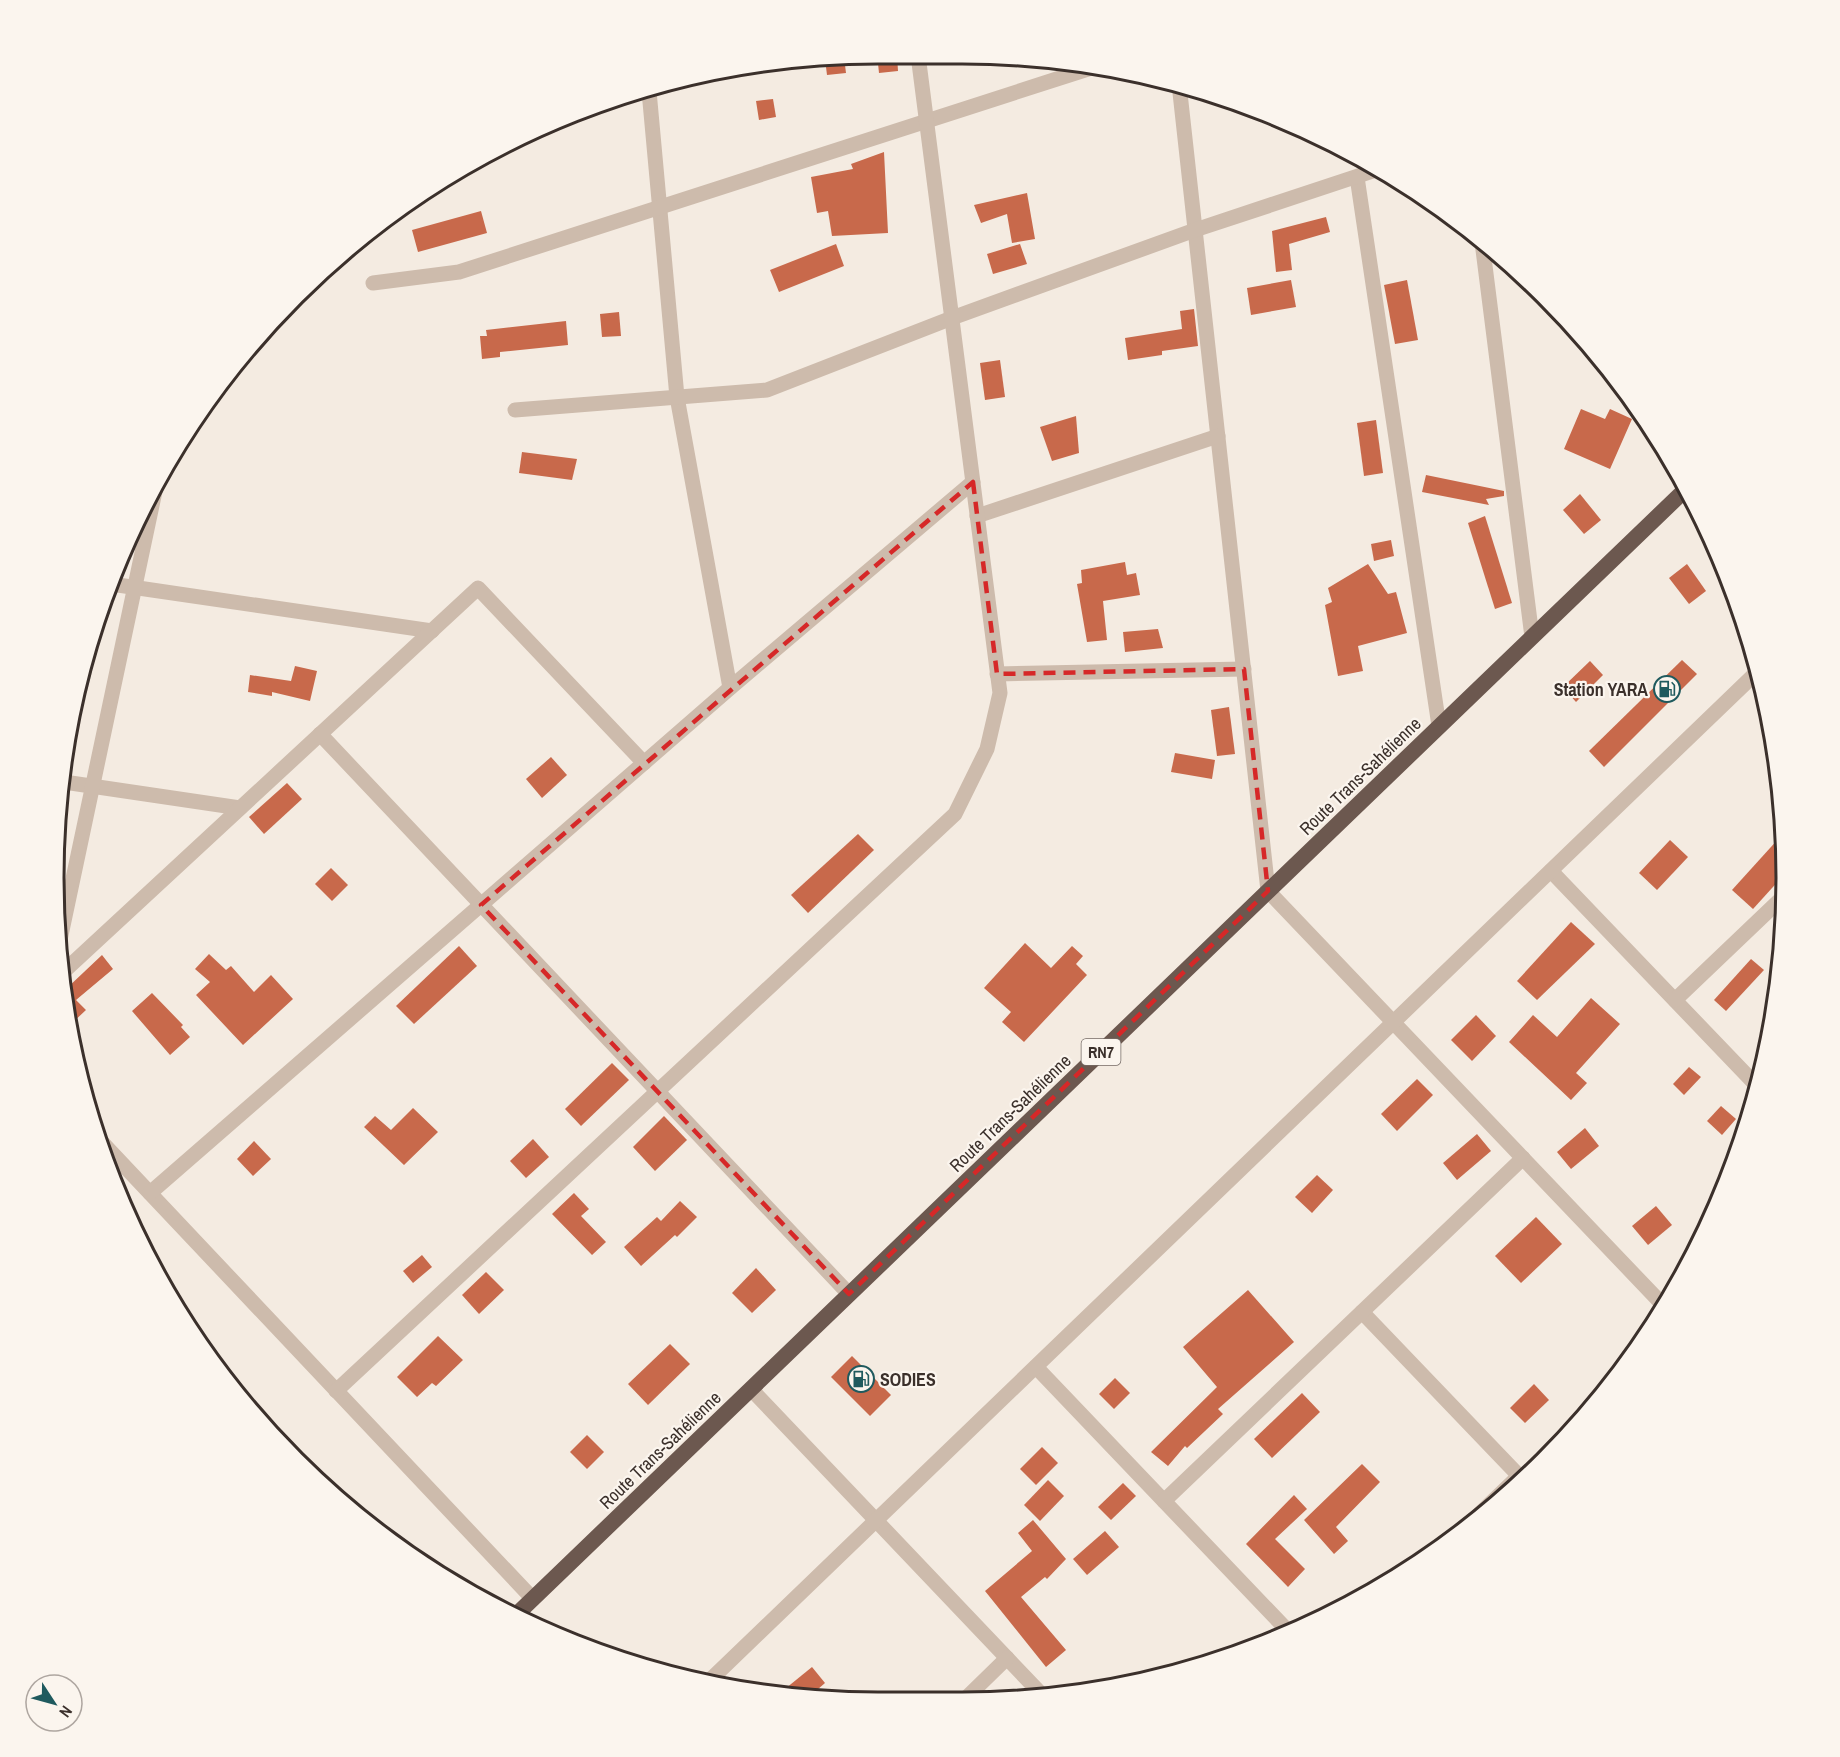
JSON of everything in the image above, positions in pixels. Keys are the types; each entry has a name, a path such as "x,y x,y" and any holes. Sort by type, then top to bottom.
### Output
{"highway":[{"name":"Route Trans-Sahélienne","path":"521,1610 1679,495"}],"street":[{"path":"336,1391 955,814 987,749 1000,693 919,64"},
{"path":"373,283 459,272 1077,73"},
{"path":"1180,95 1268,891 1658,1299"},
{"path":"650,98 677,397 730,688"},
{"path":"515,410 767,390 952,318 1195,230 1368,173"},
{"path":"1357,177 1439,726"},
{"path":"1484,255 1532,637"},
{"path":"977,516 1218,436"},
{"path":"150,1193 730,688 973,482"},
{"path":"65,914 150,514"},
{"path":"119,585 432,631"},
{"path":"69,966 478,588 644,763"},
{"path":"997,674 1244,669"},
{"path":"715,1676 1750,678"},
{"path":"320,734 849,1294"},
{"path":"70,783 240,807"},
{"path":"1551,870 1750,1079"},
{"path":"1675,1000 1775,905"},
{"path":"114,1157 533,1599"},
{"path":"1164,1501 1523,1158"},
{"path":"1362,1312 1516,1473"},
{"path":"1036,1367 1284,1626"},
{"path":"751,1389 1037,1689"},
{"path":"973,1692 1008,1658"}],"highlighted area":[{"path":"973,482 997,674 1244,669 1268,891 849,1294 481,905"}],"building":[{"path":"878,64 898,64 898,71 879,73"},
{"path":"845,65 846,73 827,75 826,66"},
{"path":"773,99 776,117 759,120 756,101"},
{"path":"884,152 888,233 832,236 828,211 817,213 811,177 853,169 851,164"},
{"path":"1027,193 1035,239 1012,243 1007,214 981,223 974,205"},
{"path":"481,211 487,233 418,252 412,230"},
{"path":"1326,217 1330,232 1289,244 1292,270 1276,272 1272,231"},
{"path":"836,244 844,266 779,292 770,270"},
{"path":"1020,244 1027,264 993,274 987,254"},
{"path":"1291,280 1296,307 1251,315 1247,288"},
{"path":"1407,280 1418,340 1395,344 1384,285"},
{"path":"1194,309 1198,346 1162,351 1162,355 1128,360 1125,338 1182,329 1180,311"},
{"path":"619,312 621,336 602,337 600,314"},
{"path":"566,321 568,345 500,352 500,357 482,359 480,336 487,336 486,330"},
{"path":"1000,360 1005,397 985,400 980,363"},
{"path":"1581,409 1605,419 1610,409 1632,419 1610,469 1564,449"},
{"path":"1076,416 1079,453 1052,461 1040,427"},
{"path":"1376,420 1383,473 1364,476 1357,423"},
{"path":"522,452 577,459 572,480 519,473"},
{"path":"1426,475 1504,491 1504,496 1486,499 1489,505 1422,492"},
{"path":"1580,494 1601,520 1584,534 1563,510"},
{"path":"1485,516 1512,603 1495,609 1468,523"},
{"path":"1391,540 1394,556 1374,561 1371,544"},
{"path":"1125,562 1127,575 1136,573 1140,595 1103,601 1107,640 1087,642 1077,584 1082,583 1081,570"},
{"path":"1368,564 1388,594 1396,592 1407,633 1358,646 1363,671 1338,676 1325,605 1332,602 1328,588"},
{"path":"1687,564 1706,591 1689,604 1669,578"},
{"path":"1158,629 1163,648 1125,652 1123,632"},
{"path":"1682,660 1697,674 1604,767 1589,751"},
{"path":"1590,661 1603,675 1576,702 1563,687"},
{"path":"295,666 317,671 310,701 272,692 272,696 248,692 250,675 291,681"},
{"path":"1229,707 1235,754 1217,756 1211,710"},
{"path":"1175,753 1215,760 1212,779 1171,772"},
{"path":"551,757 567,775 542,798 526,779"},
{"path":"287,783 302,799 264,834 249,817"},
{"path":"858,834 874,850 808,913 791,895"},
{"path":"1670,840 1688,857 1657,890 1639,873"},
{"path":"1775,843 1776,884 1753,909 1732,890"},
{"path":"331,868 348,885 332,901 315,884"},
{"path":"1571,922 1595,944 1537,1000 1517,981"},
{"path":"1025,943 1051,968 1072,946 1083,956 1076,964 1087,975 1024,1042 1002,1022 1011,1012 984,988"},
{"path":"459,946 477,966 414,1024 396,1006"},
{"path":"209,954 226,970 231,966 254,992 271,975 293,999 243,1045 196,995 210,982 195,969"},
{"path":"102,955 113,969 76,1000 86,1010 77,1019 71,984"},
{"path":"1751,959 1764,970 1726,1011 1714,1000"},
{"path":"152,993 183,1025 181,1027 190,1037 170,1055 132,1011"},
{"path":"1591,998 1620,1024 1576,1073 1587,1083 1571,1100 1509,1042 1533,1015 1557,1037"},
{"path":"1476,1015 1496,1036 1472,1061 1451,1040"},
{"path":"612,1063 629,1080 581,1126 565,1109"},
{"path":"1689,1067 1701,1077 1684,1095 1673,1084"},
{"path":"1417,1079 1433,1095 1397,1131 1381,1114"},
{"path":"1721,1106 1736,1119 1722,1135 1707,1121"},
{"path":"413,1108 438,1132 404,1165 364,1127 375,1116 391,1130"},
{"path":"664,1116 687,1140 655,1171 633,1147"},
{"path":"1585,1128 1599,1146 1571,1169 1557,1152"},
{"path":"1477,1134 1491,1151 1457,1180 1443,1163"},
{"path":"533,1139 549,1157 526,1178 510,1161"},
{"path":"254,1141 271,1159 253,1176 237,1159"},
{"path":"1317,1175 1333,1190 1312,1213 1295,1197"},
{"path":"574,1193 589,1209 581,1216 606,1242 592,1255 552,1214"},
{"path":"680,1201 697,1217 677,1237 675,1235 641,1266 624,1247 657,1217 661,1221"},
{"path":"1656,1206 1672,1225 1648,1245 1632,1226"},
{"path":"1536,1217 1562,1244 1521,1283 1495,1256"},
{"path":"422,1255 432,1267 413,1283 403,1271"},
{"path":"756,1268 776,1290 752,1313 732,1293"},
{"path":"486,1272 504,1290 479,1314 462,1295"},
{"path":"1248,1290 1294,1342 1218,1409 1223,1414 1187,1448 1185,1446 1168,1466 1151,1452 1217,1387 1183,1347"},
{"path":"438,1336 463,1360 436,1386 432,1383 417,1397 397,1377"},
{"path":"670,1344 690,1364 648,1405 628,1384"},
{"path":"852,1356 891,1395 870,1416 831,1377"},
{"path":"1115,1378 1130,1393 1114,1409 1099,1394"},
{"path":"1534,1384 1549,1400 1525,1423 1510,1408"},
{"path":"1302,1393 1320,1412 1272,1458 1254,1439"},
{"path":"587,1435 604,1452 587,1469 570,1452"},
{"path":"1042,1447 1058,1463 1036,1485 1020,1469"},
{"path":"1362,1464 1380,1482 1336,1527 1348,1541 1334,1554 1304,1520"},
{"path":"1048,1480 1064,1496 1040,1521 1024,1505"},
{"path":"1123,1483 1136,1496 1111,1520 1098,1507"},
{"path":"1294,1495 1307,1509 1275,1539 1305,1569 1288,1587 1246,1544"},
{"path":"1033,1520 1066,1559 1047,1579 1045,1577 1021,1597 1066,1650 1046,1667 985,1591 1032,1551 1018,1533"},
{"path":"1105,1531 1119,1547 1087,1575 1073,1559"},
{"path":"812,1667 825,1683 817,1690 787,1687"}],"place":[{"name":"Station YARA","path":"1667,689"},
{"name":"SODIES","path":"861,1379"}]}
